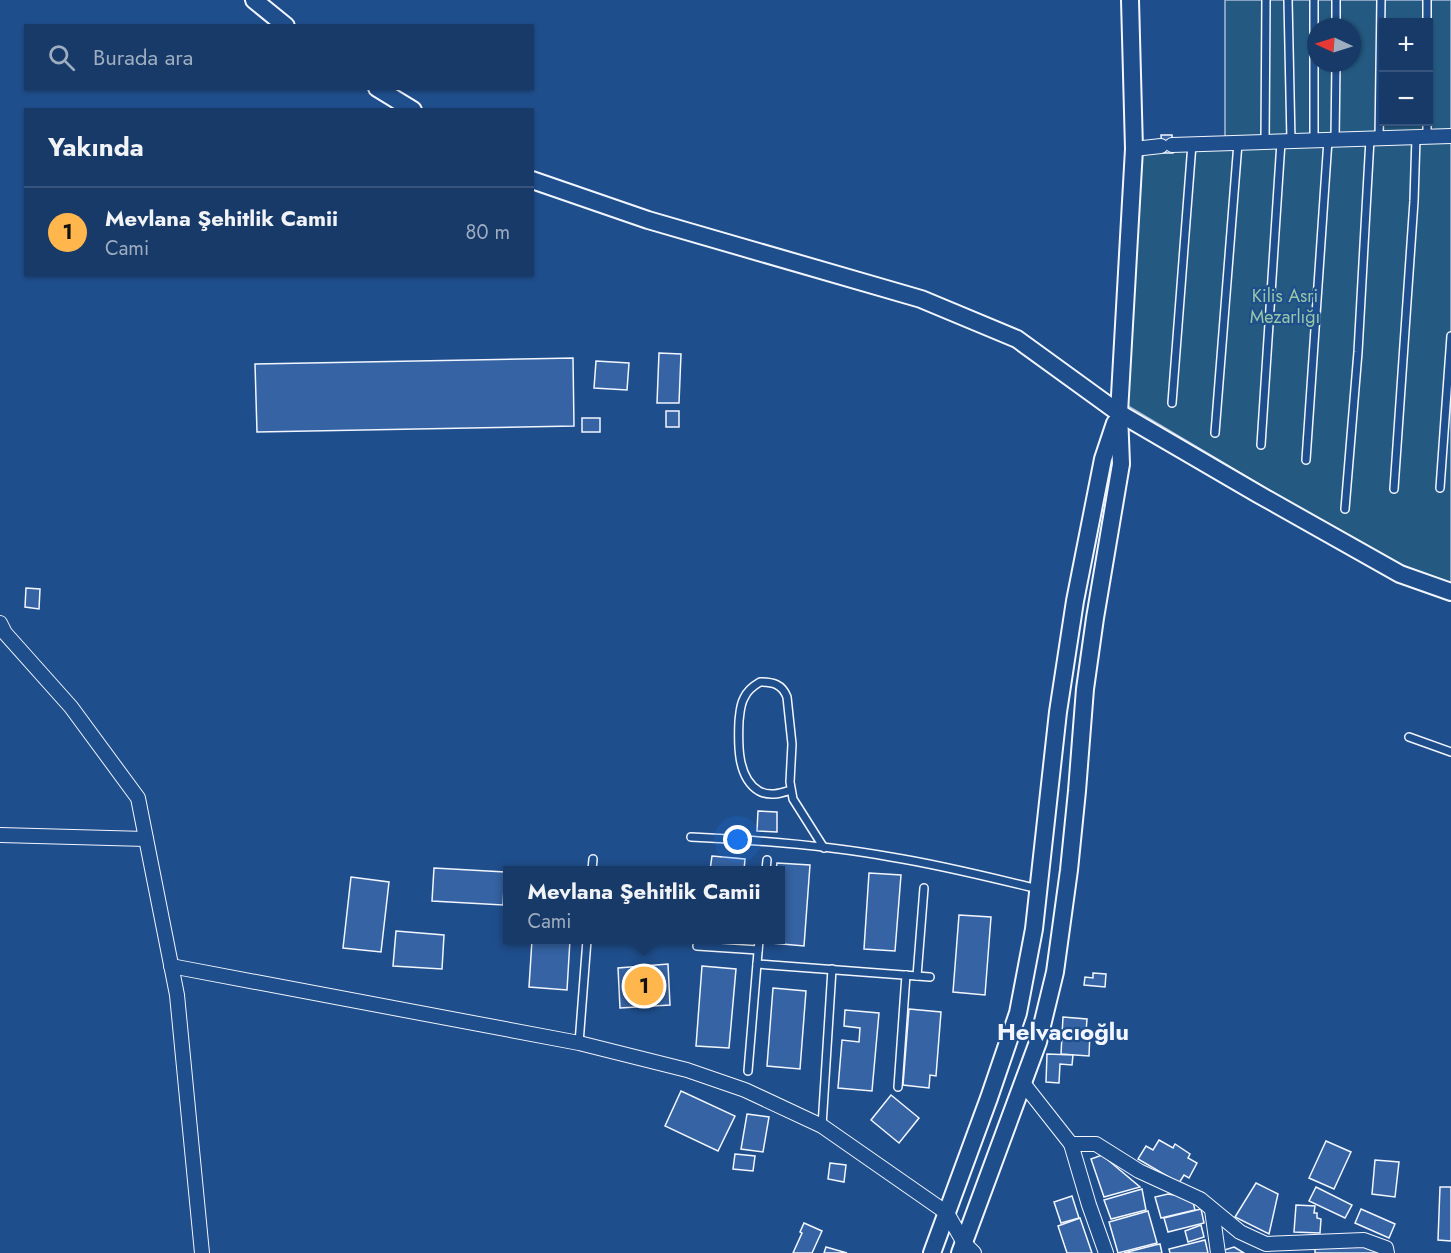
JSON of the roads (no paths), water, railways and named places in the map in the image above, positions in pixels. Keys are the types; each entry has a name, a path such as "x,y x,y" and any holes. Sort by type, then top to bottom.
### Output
{"street":[{"path":"254,0 284,24"},
{"path":"966,1250 1038,1042 1055,972 1076,802 1085,689 1121,464 1119,413 1134,149 1130,0"},
{"path":"380,90 410,108"},
{"path":"1134,149 1192,144 1451,136"},
{"path":"534,181 648,220 921,299 1017,339 1119,413 1258,495 1400,574 1451,592"},
{"path":"932,1253 1018,1013 1034,929 1058,712 1075,601 1103,459 1119,413"},
{"path":"0,623 5,633 71,707 138,798 177,995 202,1253"},
{"path":"0,835 146,839"},
{"path":"171,966 579,1043 687,1070 745,1090 822,1126 947,1213 966,1250"},
{"path":"1023,1083 1071,1144 1106,1253"},
{"path":"1071,1144 1096,1144 1138,1171 1200,1199 1240,1232 1266,1244 1293,1248 1364,1240 1386,1248 1387,1253"},
{"path":"1212,1209 1218,1253"}],"lane":[{"path":"1265,142 1266,0"},
{"path":"1261,445 1286,142 1288,0"},
{"path":"1314,0 1326,140"},
{"path":"1336,0 1336,18"},
{"path":"1345,510 1375,139 1381,0"},
{"path":"1427,0 1427,18"},
{"path":"1306,460 1326,140 1335,72"},
{"path":"1394,489 1414,212 1422,137 1426,126"},
{"path":"1215,433 1238,143"},
{"path":"1172,403 1192,144"},
{"path":"1440,488 1451,336"},
{"path":"791,790 774,795 759,791 748,779 741,762 739,729 742,700 747,692 760,682 778,684 788,697 792,744 791,790 797,807 824,848"},
{"path":"1409,736 1451,752"},
{"path":"691,837 750,840 891,856 1038,889"},
{"path":"592,866 593,859"},
{"path":"766,860 766,866"},
{"path":"917,976 924,888"},
{"path":"579,1043 587,944"},
{"path":"747,1071 759,944"},
{"path":"697,946 758,950"},
{"path":"757,964 930,977"},
{"path":"822,1126 832,969"},
{"path":"898,1087 906,975"}],"place":[{"name":"Mevlana Şehitlik Camii","path":"644,986"}],"district":[{"name":"Helvacıoğlu","path":"1063,1031"}],"park label":[{"name":"Kilis Asri Mezarlığı","path":"1285,306"}]}
